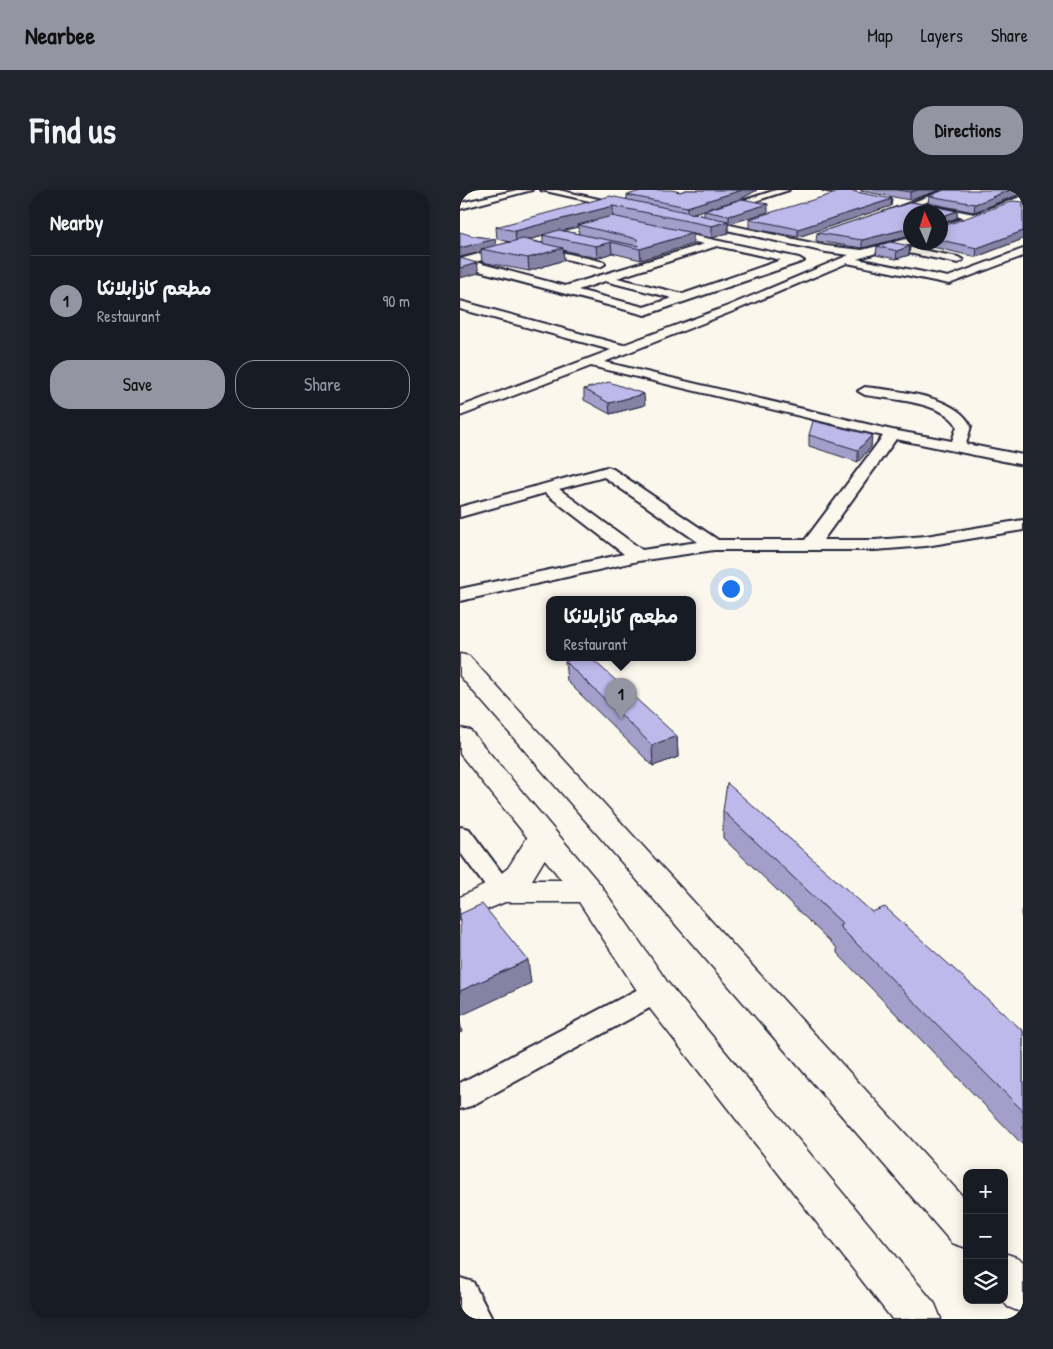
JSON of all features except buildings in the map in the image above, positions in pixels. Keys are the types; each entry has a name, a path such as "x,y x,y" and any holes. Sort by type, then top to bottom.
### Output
{"main road":[{"path":"460,661 963,1226"},
{"path":"460,736 588,891 656,992 914,1317"},
{"path":"460,910 502,891 527,865 543,837"},
{"path":"502,891 588,891"},
{"path":"1008,1276 1023,1293"}],"street":[{"path":"460,206 528,190"},
{"path":"545,190 634,208"},
{"path":"785,190 689,219 797,242 862,253"},
{"path":"845,193 855,190"},
{"path":"826,194 845,193 912,205 955,190"},
{"path":"948,227 1023,199"},
{"path":"598,210 616,204"},
{"path":"877,216 903,208"},
{"path":"948,212 976,217"},
{"path":"461,262 606,222 617,222"},
{"path":"669,243 750,222"},
{"path":"461,262 642,311 654,310 796,261 652,230"},
{"path":"558,236 576,240"},
{"path":"797,242 815,237"},
{"path":"460,412 732,308 862,253 886,245 903,242"},
{"path":"495,243 600,264"},
{"path":"565,290 715,243"},
{"path":"886,245 958,260"},
{"path":"846,260 949,281 1023,252"},
{"path":"614,260 580,270 732,308"},
{"path":"631,260 649,264"},
{"path":"538,283 557,277"},
{"path":"731,282 772,292"},
{"path":"460,305 623,349"},
{"path":"589,362 892,434 1023,460"},
{"path":"865,391 929,403 952,412 961,419 964,426 957,448"},
{"path":"811,544 892,434"},
{"path":"460,512 597,473 612,473 714,545"},
{"path":"547,487 638,556"},
{"path":"460,595 638,556 714,545 811,544 846,546 926,541 1023,526"},
{"path":"460,836 502,891"},
{"path":"460,1097 656,992"},
{"path":"460,1294 474,1319"}],"place":[{"name":"مطعم كازابلانكا","path":"621,719"}]}
